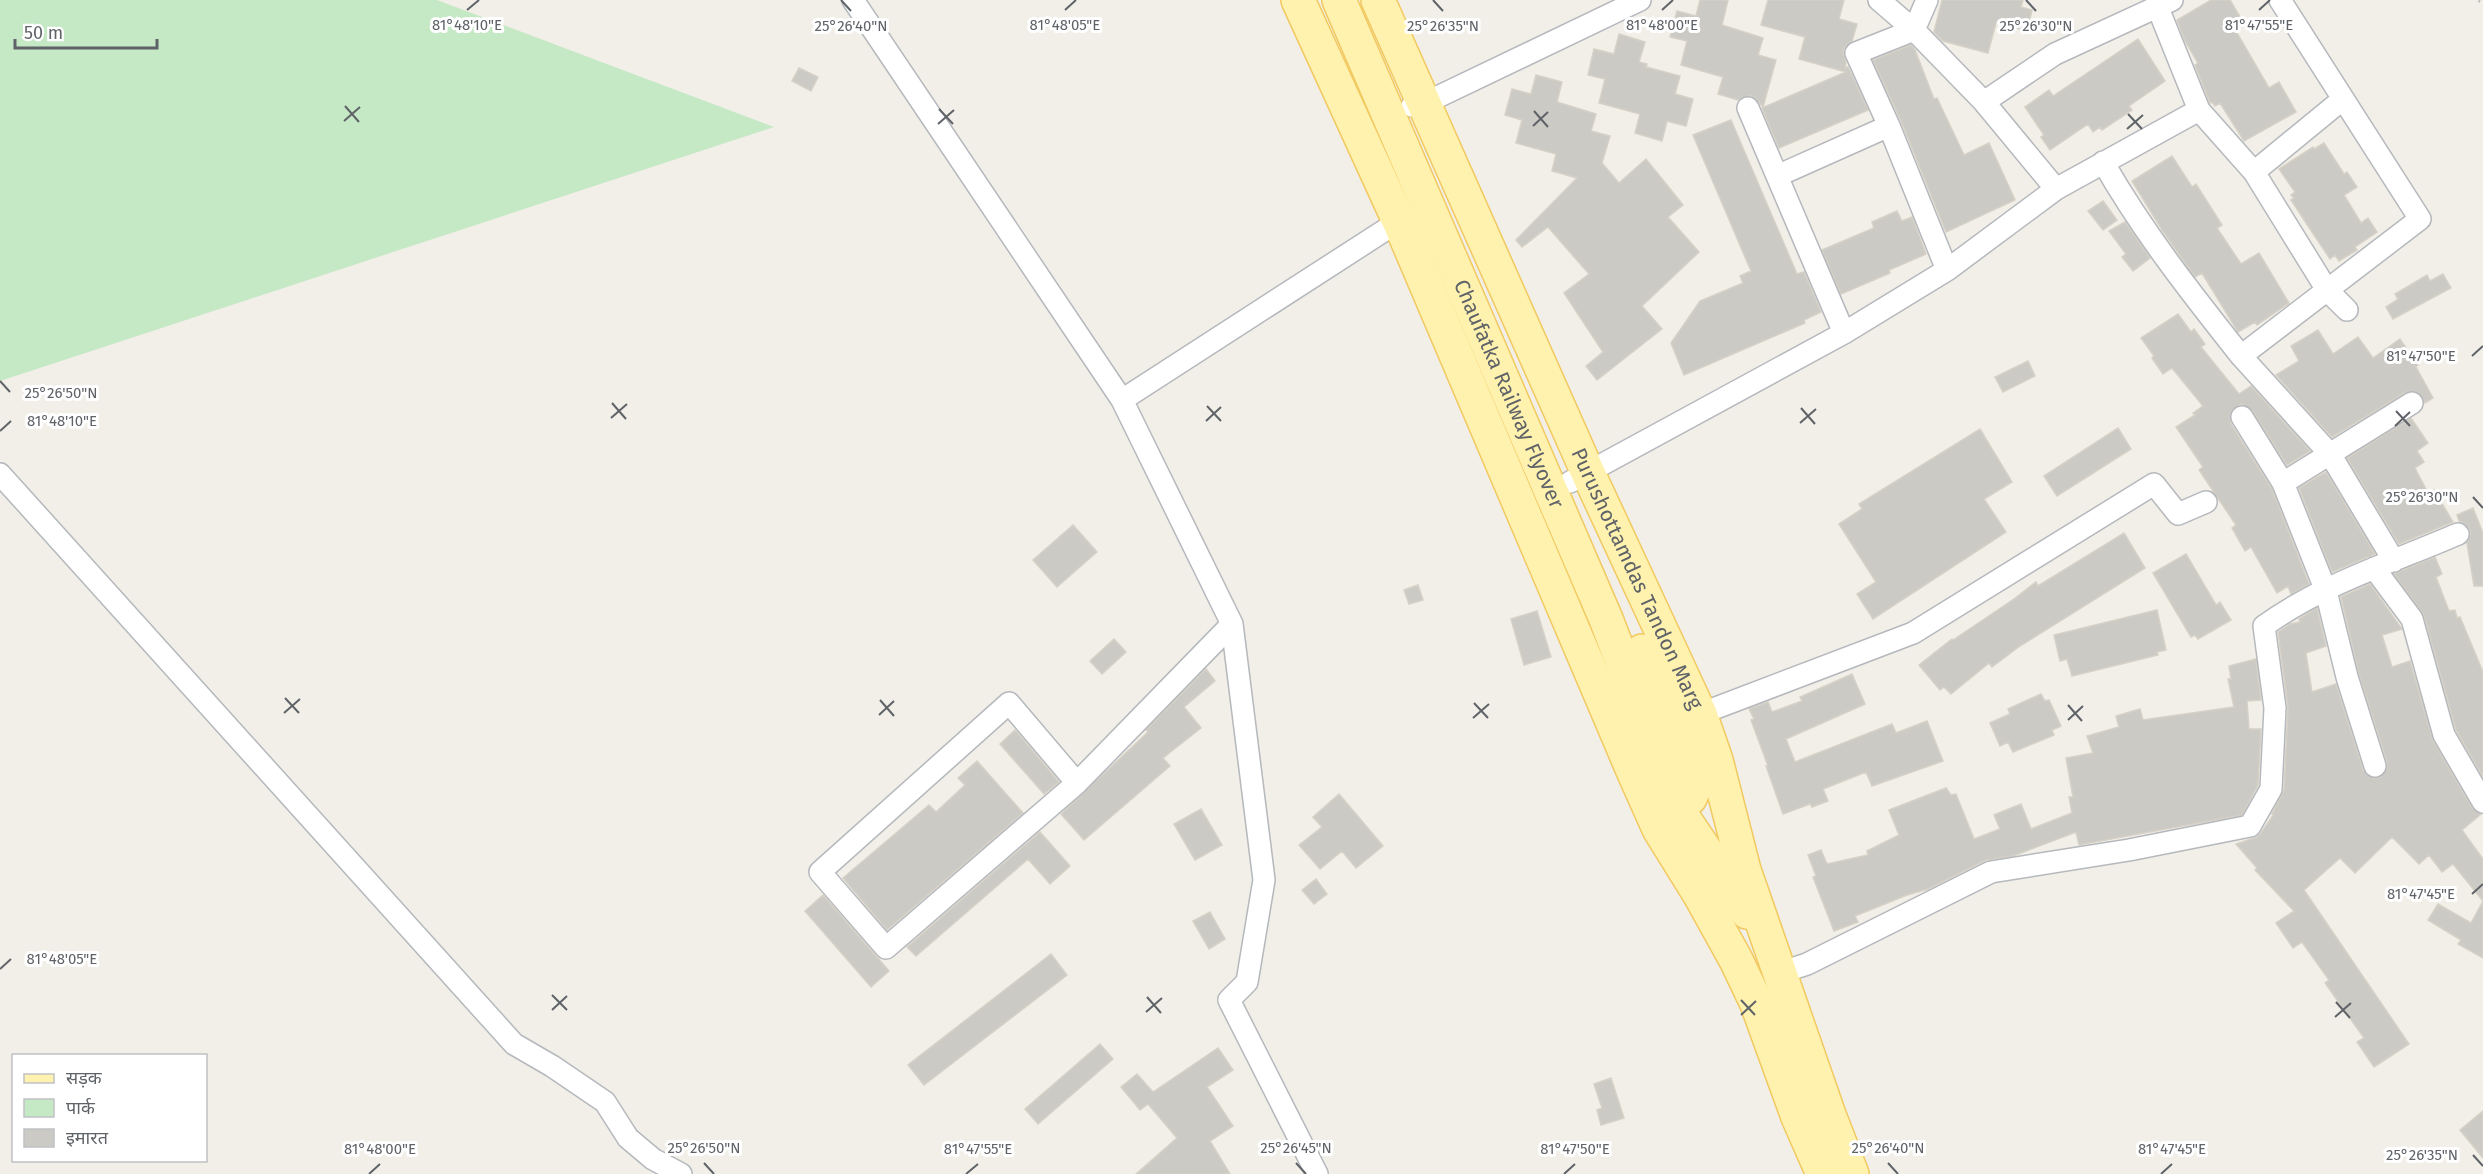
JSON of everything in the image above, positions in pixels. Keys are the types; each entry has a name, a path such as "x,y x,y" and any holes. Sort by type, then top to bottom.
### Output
{"main road":[{"path":"1298,0 1399,221 1659,829 1700,895 1736,960 1757,1004 1798,1117 1846,1170"},
{"name":"Chaufatka Railway Flyover","path":"1339,0 1476,323 1606,619 1635,695 1666,792 1687,829"},
{"path":"1364,0 1416,106 1579,478 1617,589 1695,788 1690,798 1682,802 1676,802 1666,792"},
{"path":"1378,0 1416,106"},
{"name":"Purushottamdas Tandon Marg","path":"1579,478 1700,714 1716,760 1744,870 1846,1170"},
{"path":"1687,829 1702,824 1715,802 1716,760"},
{"path":"1687,829 1736,960"},
{"path":"1687,829 1777,963"}],"street":[{"path":"853,0 1122,400 1232,624 1264,880 1247,982 1229,1000 1317,1174"},
{"path":"1416,106 1640,0"},
{"path":"1879,0 1914,30 1984,102 2056,189"},
{"path":"1928,0 1914,30 1856,53 1889,126 1947,270"},
{"path":"2241,356 2420,219 2280,0"},
{"path":"1984,102 2055,54 2165,4 2199,110 2254,172 2327,290 2347,310"},
{"path":"2254,172 2343,99"},
{"path":"1748,108 1844,333"},
{"path":"1579,478 1844,333 1947,270 2056,189 2199,110"},
{"path":"1777,176 1889,126"},
{"path":"2103,162 2131,210 2169,265 2241,356 2330,454 2394,561"},
{"path":"1122,400 1399,221"},
{"path":"2283,483 2412,403"},
{"path":"2242,417 2283,483 2326,591 2347,677 2375,766"},
{"path":"0,474 514,1044 552,1066 605,1102 628,1138 653,1159 681,1174"},
{"path":"1700,714 1913,633 2154,484 2178,514 2206,502"},
{"path":"1777,963 1807,964 1991,872 2129,850 2250,826 2271,789 2275,708 2264,626 2290,608 2374,568 2458,534"},
{"path":"2374,568 2412,619 2444,735 2483,802"},
{"path":"1077,783 1009,703 820,872 886,948 1077,783 1232,624"}],"green space":[{"path":"0,0 437,0 774,127 0,381"}],"building":[{"path":"1700,0 1728,0 1722,25 1763,38 1758,55 1776,60 1763,107 1756,98 1750,95 1738,100 1718,94 1723,77 1681,65 1687,41 1670,37 1677,11 1696,16"},
{"path":"1768,0 1844,0 1839,19 1857,24 1852,41 1843,51 1845,68 1848,67 1868,110 1779,148 1762,108 1846,72 1799,59 1805,37 1761,25"},
{"path":"1942,0 2023,0 2021,7 2032,10 2027,31 1996,23 1988,53 1943,41 1934,32"},
{"path":"2211,0 2230,0 2242,20 2233,26 2269,88 2279,82 2296,112 2244,141 2220,103 2215,106 2212,102 2210,103 2195,65 2198,63 2185,41 2177,20"},
{"path":"1619,34 1645,42 1639,62 1647,64 1646,67 1680,76 1675,94 1693,99 1686,126 1667,121 1662,141 1635,133 1640,114 1599,103 1605,79 1588,75 1594,49 1614,54"},
{"path":"2138,39 2165,81 2129,106 2132,110 2102,130 2100,127 2093,132 2088,124 2050,150 2041,137 2044,135 2025,107 2049,90 2053,96"},
{"path":"1911,45 1934,99 1937,98 1964,155 1989,143 2015,200 1946,232 1901,121 1873,60"},
{"path":"799,68 818,77 811,91 792,81"},
{"path":"1536,75 1562,82 1557,102 1596,114 1591,131 1610,136 1602,163 1619,183 1646,159 1683,205 1668,217 1699,252 1642,306 1662,329 1597,380 1586,366 1603,352 1564,293 1589,274 1548,227 1522,247 1516,240 1577,178 1552,171 1556,154 1516,143 1522,120 1505,115 1512,89 1531,94"},
{"path":"1731,120 1797,274 1804,272 1821,312 1804,320 1805,323 1684,375 1671,343 1700,301 1743,283 1740,276 1751,271 1693,135"},
{"path":"2324,143 2344,174 2347,172 2357,187 2344,195 2361,223 2368,218 2377,232 2355,247 2357,250 2339,261 2335,255 2330,259 2291,200 2294,198 2291,195 2295,192 2279,169 2313,147 2314,149"},
{"path":"2172,156 2192,187 2196,184 2222,225 2217,228 2241,264 2259,253 2289,303 2257,325 2255,322 2238,332 2202,273 2195,277 2162,230 2132,181"},
{"path":"2103,201 2117,220 2103,230 2088,211"},
{"path":"1897,211 1902,221 1912,217 1926,254 1889,270 1890,273 1841,294 1822,250 1874,228 1872,222"},
{"path":"2125,222 2150,258 2133,271 2122,257 2126,254 2109,231"},
{"path":"2443,274 2451,288 2393,319 2386,307 2398,299 2395,294 2427,275 2430,281"},
{"path":"2178,314 2191,332 2194,329 2205,344 2201,347 2239,394 2251,386 2310,451 2287,465 2252,410 2241,404 2231,412 2231,424 2272,489 2309,584 2291,594 2288,586 2277,593 2251,547 2245,551 2232,528 2236,525 2199,470 2203,467 2176,427 2195,415 2193,413 2203,406 2172,368 2163,374 2141,338"},
{"path":"2318,330 2333,354 2358,337 2373,358 2400,339 2418,365 2416,367 2433,398 2425,403 2418,392 2406,392 2332,437 2276,375 2299,361 2291,346"},
{"path":"2028,361 2035,376 2003,392 1995,377"},
{"path":"2411,418 2428,443 2417,451 2424,462 2415,468 2428,493 2434,490 2453,522 2399,544 2347,458"},
{"path":"2118,428 2131,449 2057,496 2044,476"},
{"path":"1980,429 2012,482 1984,499 2006,532 1873,619 1857,594 1876,582 1839,524 1862,509 1859,504"},
{"path":"2326,472 2375,554 2332,572 2299,488"},
{"path":"2473,508 2483,533 2483,586 2474,586 2467,543 2470,530 2466,524 2459,521 2457,515"},
{"path":"1073,525 1097,552 1057,587 1033,560"},
{"path":"2124,533 2145,568 2020,646 1992,667 1989,663 1951,694 1944,687 1940,690 1919,665 1952,639 2036,582 2038,586"},
{"path":"2186,554 2216,605 2220,602 2231,620 2198,639 2195,635 2191,637 2153,573"},
{"path":"2435,557 2442,574 2436,577 2449,611 2455,610 2457,618 2460,617 2483,672 2483,777 2456,730 2424,615 2394,574"},
{"path":"2370,584 2402,629 2382,635 2392,667 2410,661 2433,741 2472,808 2481,814 2462,830 2483,859 2483,901 2453,864 2442,872 2429,855 2419,864 2392,837 2355,873 2340,858 2304,890 2409,1044 2374,1067 2357,1042 2364,1038 2325,983 2329,980 2302,942 2293,948 2276,923 2294,911 2255,870 2257,868 2236,844 2257,837 2261,833 2274,814 2272,814 2284,790 2288,708 2278,632 2290,624 2300,622 2299,619 2317,608 2326,646 2306,653 2312,692 2336,684 2363,770 2373,778 2379,778 2387,769 2387,762 2359,674 2341,597"},
{"path":"1418,585 1423,600 1409,604 1404,590"},
{"path":"2157,610 2166,650 2157,652 2158,655 2072,676 2067,659 2060,661 2054,635"},
{"path":"1537,611 1551,657 1524,665 1511,619"},
{"path":"1114,639 1126,652 1102,674 1090,661"},
{"path":"2256,659 2261,700 2247,701 2249,729 2261,729 2258,785 2242,815 2079,845 2076,832 2013,856 1986,860 1928,889 1855,916 1858,922 1834,931 1813,877 1816,876 1808,855 1821,850 1827,864 1868,855 1867,851 1899,835 1889,810 1946,788 1951,795 1956,794 1974,839 2000,829 1994,815 2021,804 2031,829 2072,813 2069,797 2073,797 2066,758 2093,753 2087,736 2119,727 2116,716 2140,709 2143,720 2234,707 2228,679 2231,679 2229,666"},
{"path":"1206,669 1215,681 1184,707 1201,728 1163,758 1170,766 1084,840 1061,814 1148,732 1146,730"},
{"path":"1852,674 1865,704 1786,739 1795,762 1892,724 1896,733 1927,721 1943,761 1872,786 1866,772 1823,789 1828,801 1812,807 1810,804 1783,814 1749,709 1768,702 1772,712 1802,701 1800,697"},
{"path":"2041,694 2045,701 2049,700 2061,726 2052,730 2054,735 2013,752 2008,742 2000,746 1990,723 2010,714 2008,709"},
{"path":"1015,730 1059,782 1044,794 1000,744"},
{"path":"977,761 1023,813 887,930 843,878 929,805 936,812 965,785 958,778"},
{"path":"1339,794 1383,846 1356,868 1342,851 1320,869 1299,845 1322,827 1313,817"},
{"path":"1201,809 1222,845 1195,860 1174,824"},
{"path":"1040,832 1070,866 1050,884 1028,859 916,956 907,947"},
{"path":"1316,879 1327,894 1314,904 1302,890"},
{"path":"823,895 889,971 871,987 805,911"},
{"path":"2483,901 2483,958 2458,944 2461,940 2428,920 2438,904 2471,923"},
{"path":"1210,912 1225,939 1209,949 1193,921"},
{"path":"1051,954 1067,975 924,1085 908,1065"},
{"path":"1100,1044 1113,1059 1038,1124 1025,1109"},
{"path":"1218,1048 1233,1070 1207,1087 1233,1126 1210,1141 1230,1174 1136,1174 1177,1138 1148,1104 1140,1110 1121,1087 1137,1074 1153,1092"},
{"path":"1611,1078 1624,1118 1601,1125 1597,1110 1602,1108 1594,1084"},
{"path":"2483,1111 2483,1158 2460,1130"}],"railway":[{"path":"2479,0 2483,2"}]}
